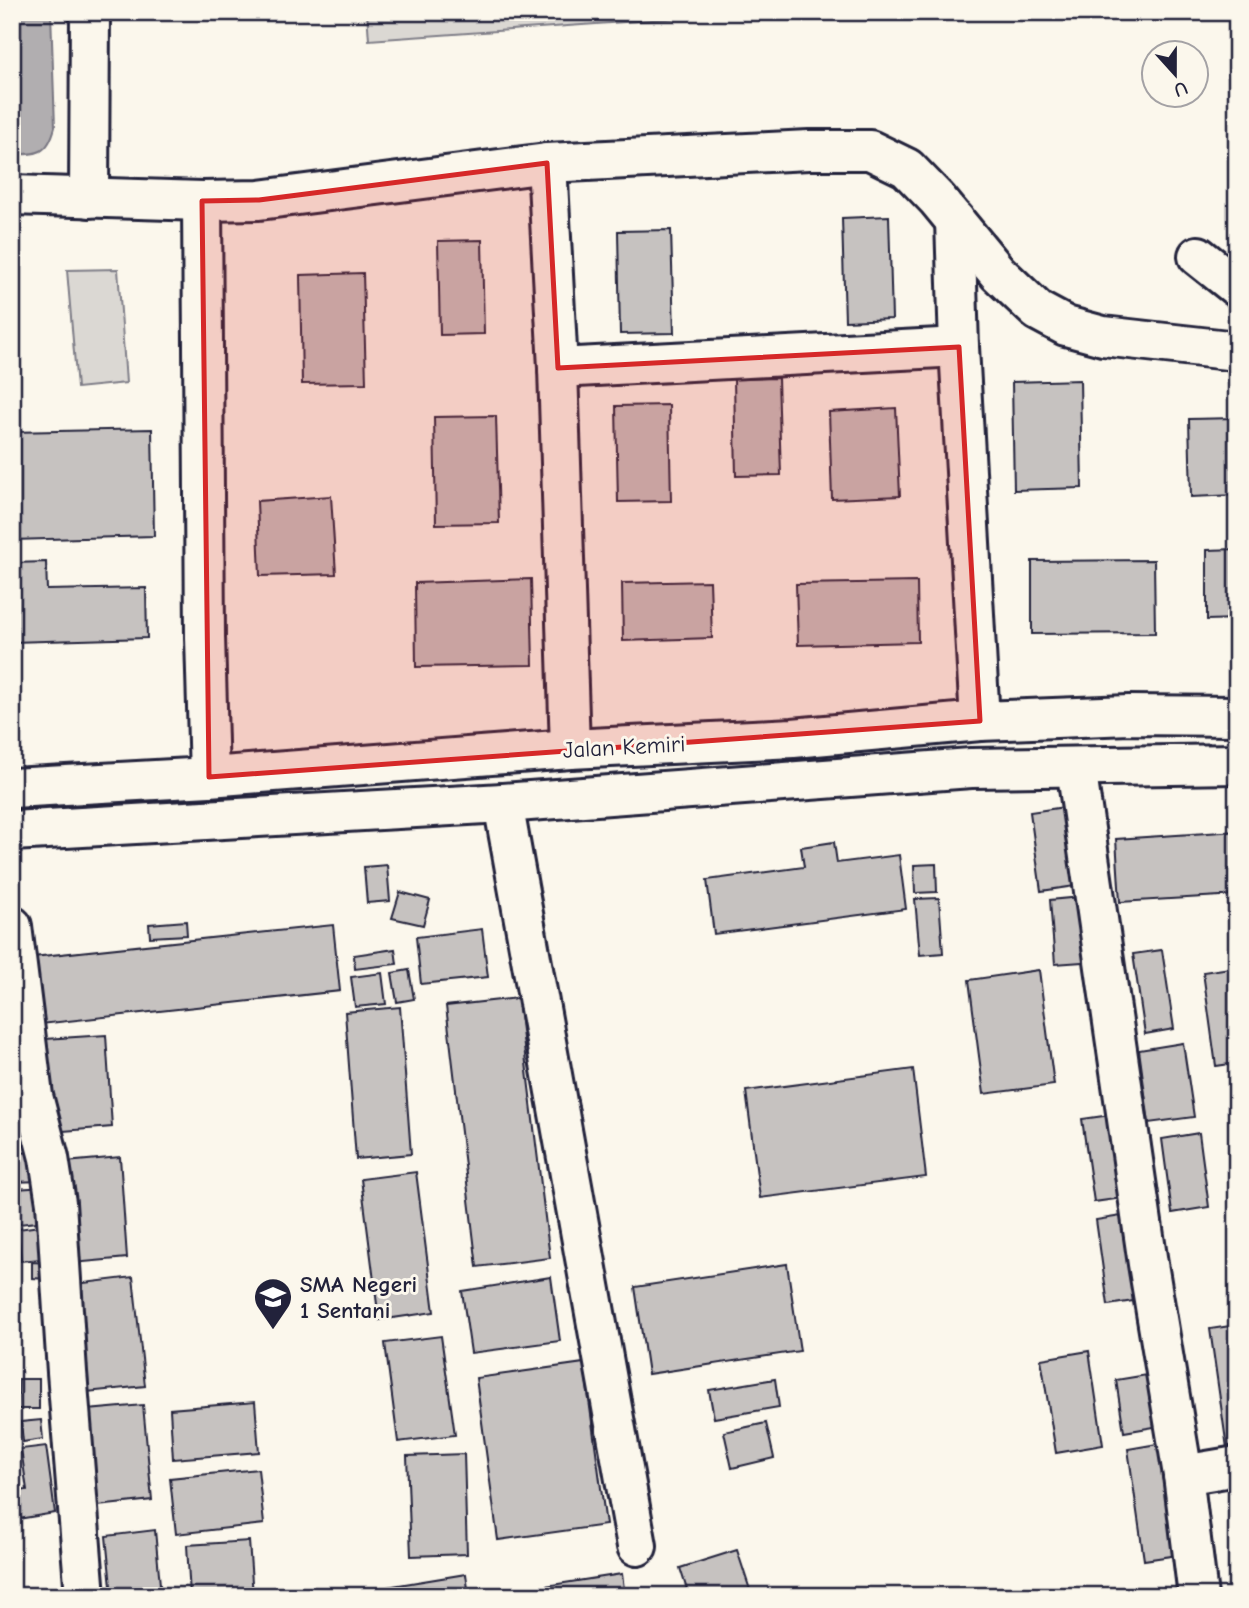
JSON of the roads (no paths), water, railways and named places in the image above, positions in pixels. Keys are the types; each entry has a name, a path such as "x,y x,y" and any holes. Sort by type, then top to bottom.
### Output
{"main road":[{"path":"89,198 90,12"},
{"path":"12,195 202,201 259,200 547,163 809,150 870,150 907,168 955,220 998,273 1038,311 1066,326 1103,336 1237,351"},
{"path":"547,163 558,368 570,749"},
{"path":"202,201 205,637 209,777"},
{"path":"955,220 959,347 980,721"},
{"path":"1198,256 1237,287"},
{"path":"558,368 959,347"},
{"name":"Jalan Kemiri","path":"12,788 209,777 570,749 793,737 980,721 1129,715 1237,716"},
{"name":"Jalan Kemiri","path":"12,831 503,803 971,768 1237,764"},
{"path":"1076,767 1148,1264 1183,1475 1198,1596"},
{"path":"503,803 637,1546"},
{"path":"12,926 33,1096 49,1158 56,1203 66,1373 85,1596"},
{"path":"1183,1475 1237,1466"}],"place":[{"name":"SMA Negeri 1 Sentani","path":"273,1331"}]}
